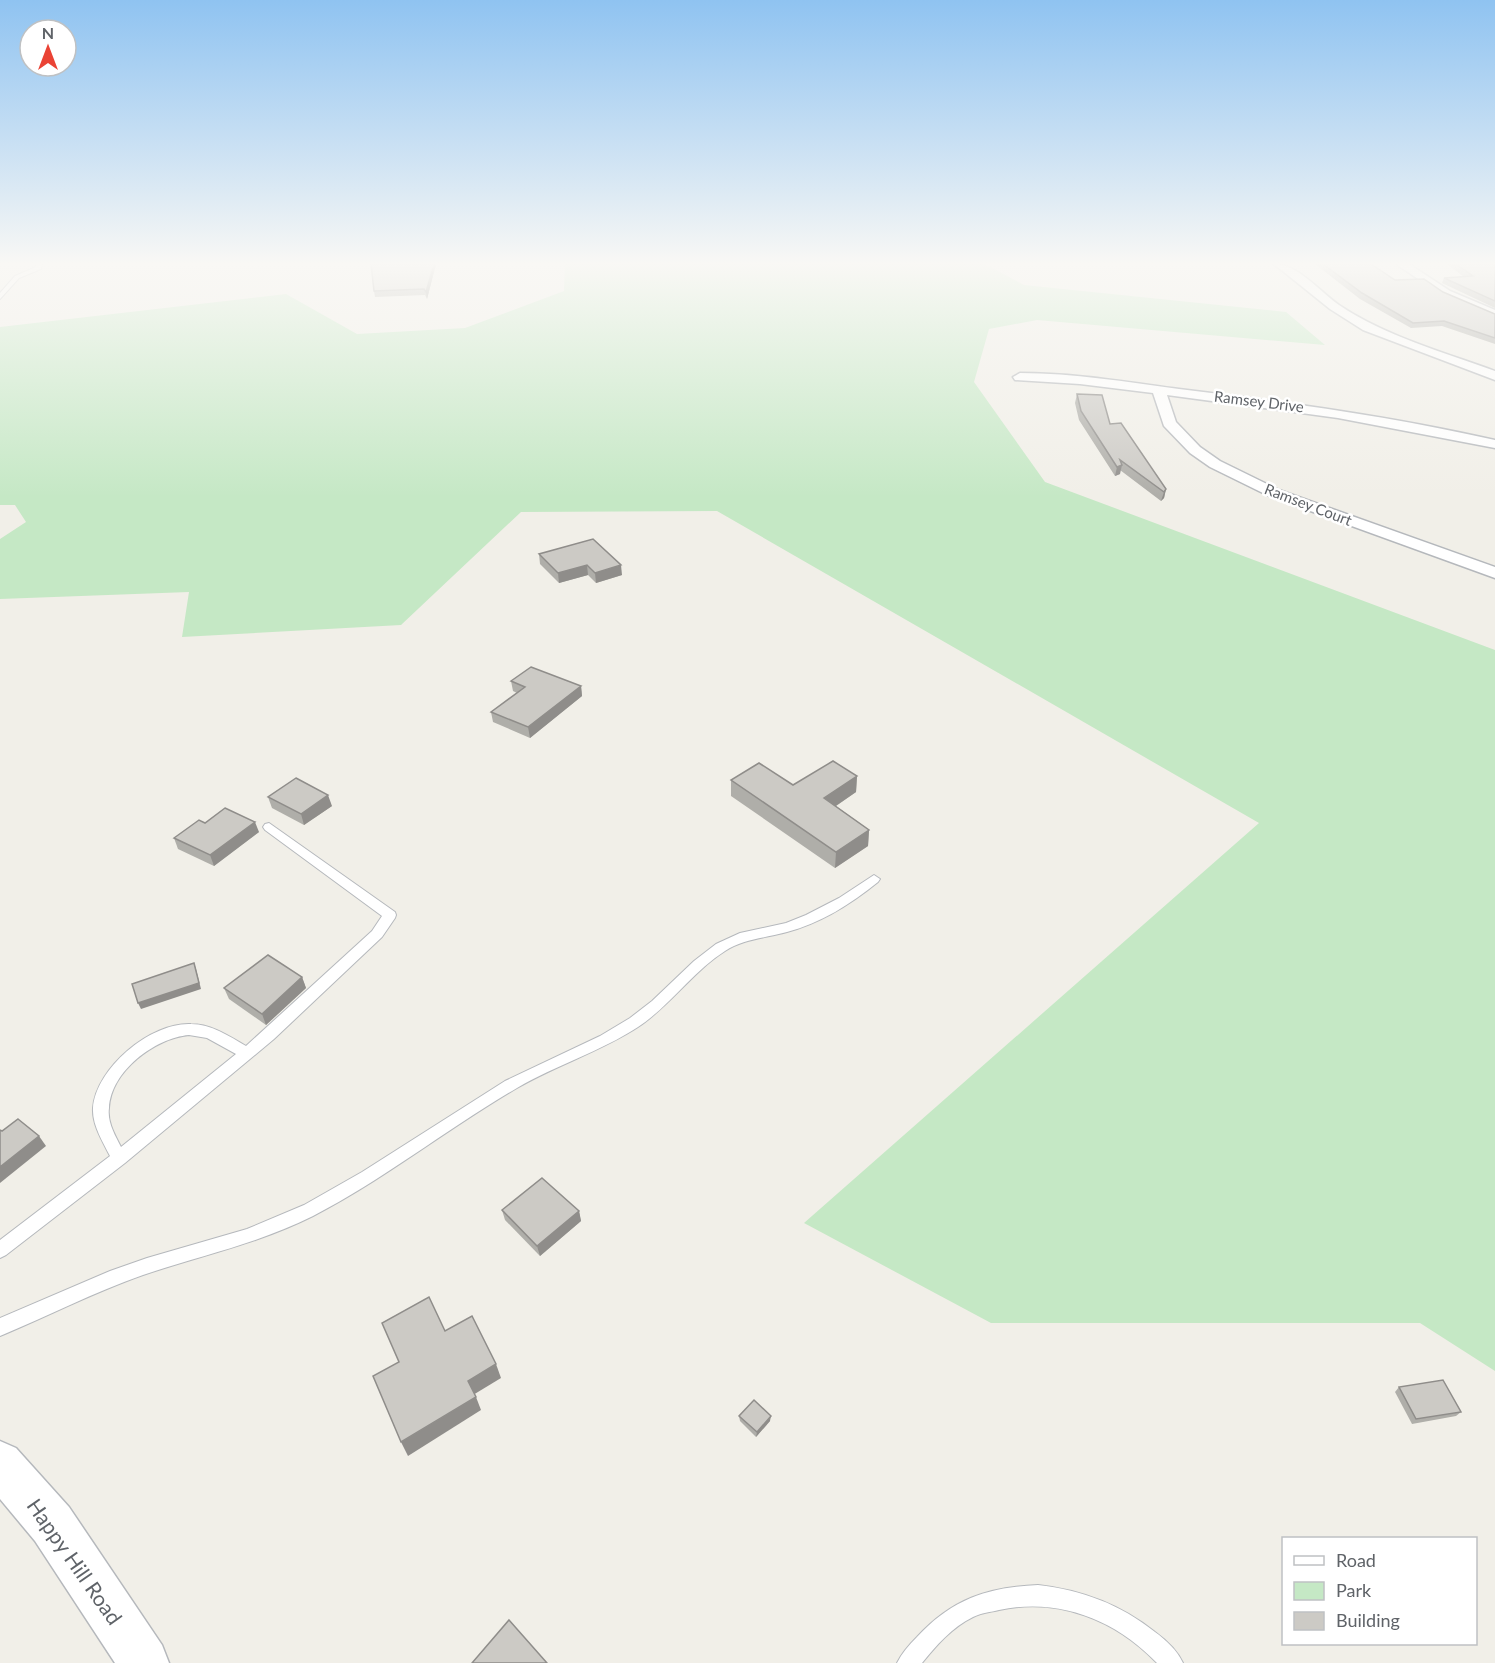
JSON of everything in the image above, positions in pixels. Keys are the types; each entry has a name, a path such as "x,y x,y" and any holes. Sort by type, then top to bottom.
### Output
{"street":[{"path":"1403,342 1495,376"},
{"name":"Ramsey Drive","path":"1020,377 1067,379 1377,418 1495,444"},
{"name":"Ramsey Court","path":"1159,390 1169,423 1187,443 1215,464 1283,496 1495,573"},
{"name":"Happy Hill Road","path":"0,1464 52,1524 144,1663"}],"lane":[{"path":"0,1250 119,1158 247,1053 332,978 377,934 390,915 269,827"},
{"path":"0,1327 75,1292 149,1266 238,1241 282,1223 333,1196 514,1083 602,1043 637,1020 720,947 741,937 787,927 821,915 850,899 874,879"},
{"path":"119,1158 103,1126 101,1105 108,1086 125,1062 138,1051 165,1034 186,1028 206,1031 247,1053"},
{"path":"908,1663 932,1633 967,1609 1007,1596 1035,1594 1087,1603 1105,1612 1132,1626 1158,1646 1172,1663"}],"green space":[{"path":"0,342 985,342 974,382 1045,482 1495,650 1495,1371 1420,1323 991,1323 804,1223 1259,823 717,511 521,512 401,625 182,637 189,592 0,599 0,539 26,522 15,505 0,505"},
{"path":"1286,342 1321,342 1325,345"}],"building":[{"path":"1077,394 1102,395 1110,424 1121,423 1166,489 1164,492 1120,460 1122,465 1117,467 1081,411"},
{"path":"593,539 621,565 595,573 587,565 558,573 539,554"},
{"path":"531,667 581,686 528,727 491,712 525,687 511,681"},
{"path":"833,761 857,776 824,798 869,830 836,852 731,780 759,763 793,785"},
{"path":"296,778 328,795 301,814 268,797"},
{"path":"225,808 255,822 210,855 174,838 199,820 205,823"},
{"path":"268,955 302,977 262,1014 224,988"},
{"path":"194,963 199,983 138,1003 132,984"},
{"path":"18,1119 39,1136 0,1167 0,1130 2,1131"},
{"path":"542,1178 579,1211 537,1246 502,1210"},
{"path":"429,1297 445,1331 472,1316 496,1364 468,1381 476,1397 401,1442 373,1376 399,1362 382,1323"},
{"path":"1443,1380 1461,1412 1416,1419 1399,1387"},
{"path":"754,1400 771,1416 757,1432 739,1416"},
{"path":"509,1620 547,1663 472,1663"}]}
